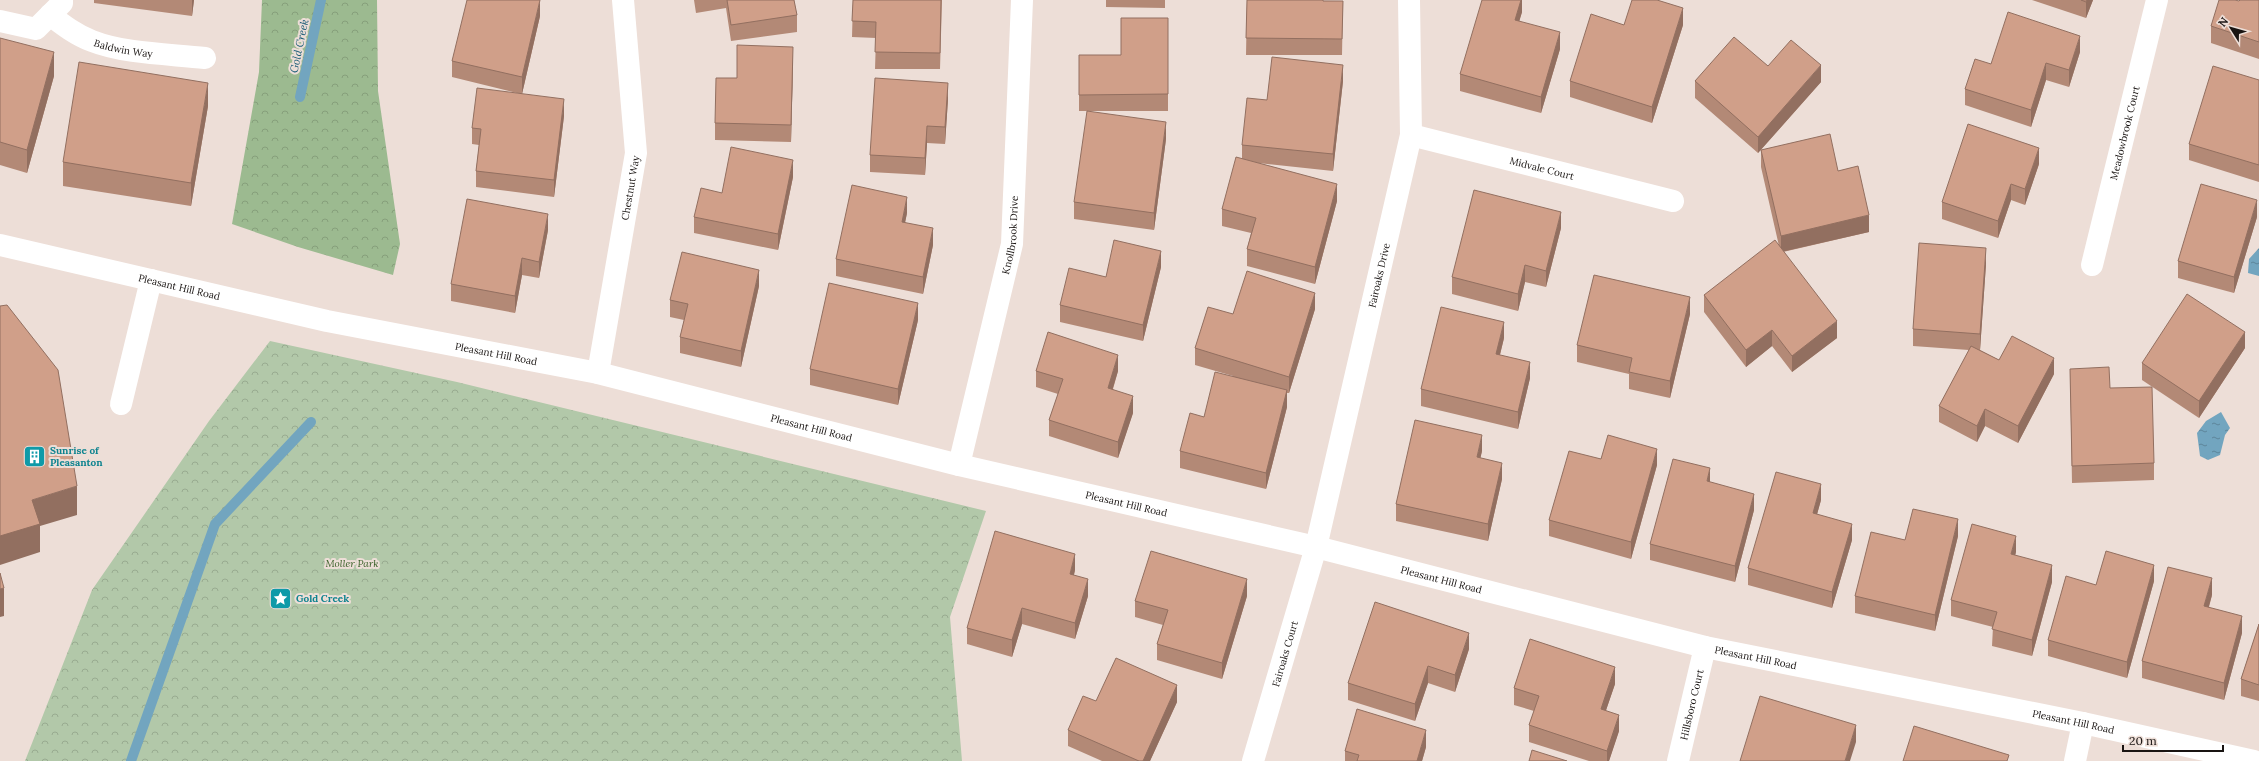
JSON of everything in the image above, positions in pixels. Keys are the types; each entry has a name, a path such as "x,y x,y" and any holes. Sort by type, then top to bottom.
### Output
{"street":[{"name":"Chestnut Way","path":"598,373 636,153 623,0"},
{"name":"Knollbrook Drive","path":"959,465 1012,244 1022,0"},
{"name":"Fairoaks Drive","path":"1316,547 1411,135 1409,0"},
{"name":"Meadowbrook Court","path":"2092,265 2157,0"},
{"name":"Baldwin Way","path":"0,21 49,15 70,30 93,41 125,48 205,58"},
{"name":"Midvale Court","path":"1411,135 1673,201"},
{"name":"Pleasant Hill Road","path":"0,245 327,321 598,373 959,465 1316,547 1705,647 2083,723 2254,761"},
{"path":"121,404 151,280"},
{"name":"Fairoaks Court","path":"1253,761 1316,547"},
{"name":"Hillsboro Court","path":"1678,761 1705,647"},
{"path":"2075,761 2083,723"}],"green space":[{"path":"262,0 377,0 378,91 400,244 393,275 298,247 232,224 259,72"},
{"name":"Moller Park","path":"270,341 457,382 986,511 950,617 962,761 25,761 92,590 209,421"}],"water":[{"path":"2259,248 2259,276 2248,273 2249,259"},
{"path":"2221,412 2230,428 2225,435 2220,455 2208,460 2200,456 2197,433 2206,421"}],"building":[{"path":"467,0 540,0 522,77 452,61"},
{"path":"727,0 794,0 797,15 731,25"},
{"path":"853,0 941,0 940,53 875,52 876,22 852,21"},
{"path":"1247,0 1343,1 1342,39 1246,38"},
{"path":"1482,0 1521,0 1515,20 1560,32 1541,97 1460,74"},
{"path":"1632,0 1657,0 1683,8 1652,107 1570,81 1591,14 1624,25"},
{"path":"2219,0 2259,0 2259,42 2211,26"},
{"path":"2008,12 2080,36 2069,70 2046,63 2031,110 1965,89 1975,59 1991,64"},
{"path":"1121,18 1168,18 1168,94 1079,95 1079,55 1121,55"},
{"path":"1734,37 1768,66 1791,40 1821,65 1758,137 1695,81"},
{"path":"0,38 54,52 27,150 0,142"},
{"path":"737,45 793,47 791,125 715,123 716,78 737,78"},
{"path":"1272,57 1343,65 1333,154 1242,145 1247,98 1267,100"},
{"path":"79,62 208,83 191,183 63,162"},
{"path":"2213,66 2259,80 2259,165 2189,144"},
{"path":"875,78 948,83 945,127 927,126 925,158 870,155"},
{"path":"477,88 564,99 554,180 476,171 481,129 472,128"},
{"path":"1087,111 1166,122 1154,213 1074,202"},
{"path":"1968,124 2039,148 2025,189 2011,184 1998,221 1942,202"},
{"path":"1830,134 1838,171 1858,166 1869,215 1781,236 1761,150"},
{"path":"731,147 793,160 778,234 694,217 701,188 722,193"},
{"path":"1236,157 1337,184 1315,267 1247,249 1256,218 1222,209"},
{"path":"2201,184 2257,200 2234,277 2178,261"},
{"path":"852,185 907,197 902,222 933,228 923,277 836,259"},
{"path":"1474,190 1561,212 1546,271 1525,265 1518,294 1452,277"},
{"path":"467,199 548,214 539,262 522,258 515,296 451,284"},
{"path":"1114,240 1161,251 1143,325 1060,305 1069,268 1106,277"},
{"path":"1775,240 1837,321 1792,356 1772,330 1746,350 1704,295"},
{"path":"1919,243 1986,248 1980,334 1913,329"},
{"path":"682,252 759,270 741,351 680,337 688,304 670,300"},
{"path":"1247,271 1315,293 1289,377 1195,348 1208,307 1233,314"},
{"path":"1594,275 1690,297 1670,381 1629,372 1632,358 1577,345"},
{"path":"829,283 918,303 898,389 810,369"},
{"path":"2187,294 2245,332 2199,401 2142,363"},
{"name":"Sunrise of Pleasanton","path":"7,305 58,370 77,486 32,500 40,524 0,536 0,306"},
{"path":"1441,307 1504,322 1496,354 1530,362 1518,412 1421,389"},
{"path":"1048,332 1118,355 1108,388 1133,396 1118,442 1049,420 1063,379 1036,371"},
{"path":"2012,336 2054,358 2018,426 1985,409 1977,426 1939,406 1971,346 1999,360"},
{"path":"2109,367 2110,388 2152,387 2154,463 2072,466 2070,369"},
{"path":"1215,372 1287,390 1266,473 1180,451 1190,413 1204,417"},
{"path":"1415,420 1482,435 1477,457 1502,463 1488,524 1396,504"},
{"path":"1608,435 1657,449 1631,542 1549,520 1569,451 1601,459"},
{"path":"1673,459 1710,468 1707,481 1754,494 1735,566 1650,544"},
{"path":"1776,472 1821,484 1813,513 1852,524 1832,592 1748,568"},
{"path":"1913,509 1958,519 1935,615 1855,596 1871,532 1905,540"},
{"path":"1972,524 2016,536 2011,554 2052,565 2032,640 1992,629 1997,612 1951,600"},
{"path":"995,531 1075,554 1070,574 1088,579 1075,623 1022,608 1012,640 967,628"},
{"path":"1151,551 1247,579 1222,663 1157,644 1168,610 1135,601"},
{"path":"2106,551 2154,565 2127,662 2048,640 2066,576 2096,585"},
{"path":"2168,567 2212,578 2204,606 2242,616 2224,683 2142,661"},
{"path":"0,573 4,588 0,589"},
{"path":"1375,602 1469,633 1455,675 1428,666 1415,704 1348,683"},
{"path":"2259,624 2259,685 2241,679"},
{"path":"1530,639 1615,667 1601,709 1619,715 1607,751 1529,725 1539,696 1514,688"},
{"path":"1116,658 1177,685 1143,761 1139,761 1068,730 1083,696 1096,701"},
{"path":"1760,696 1856,725 1845,761 1740,761"},
{"path":"1357,709 1426,730 1417,761 1357,761 1359,755 1345,751"},
{"path":"1914,726 2009,755 2007,761 1903,761"},
{"path":"1532,750 1567,761 1529,761"}],"waterway":[{"name":"Gold Creek","path":"300,97 321,0"},
{"name":"Gold Creek","path":"131,761 215,524 311,422"}],"place":[{"name":"Sunrise of Pleasanton","path":"34,456"},
{"name":"Gold Creek","path":"281,598"}]}
